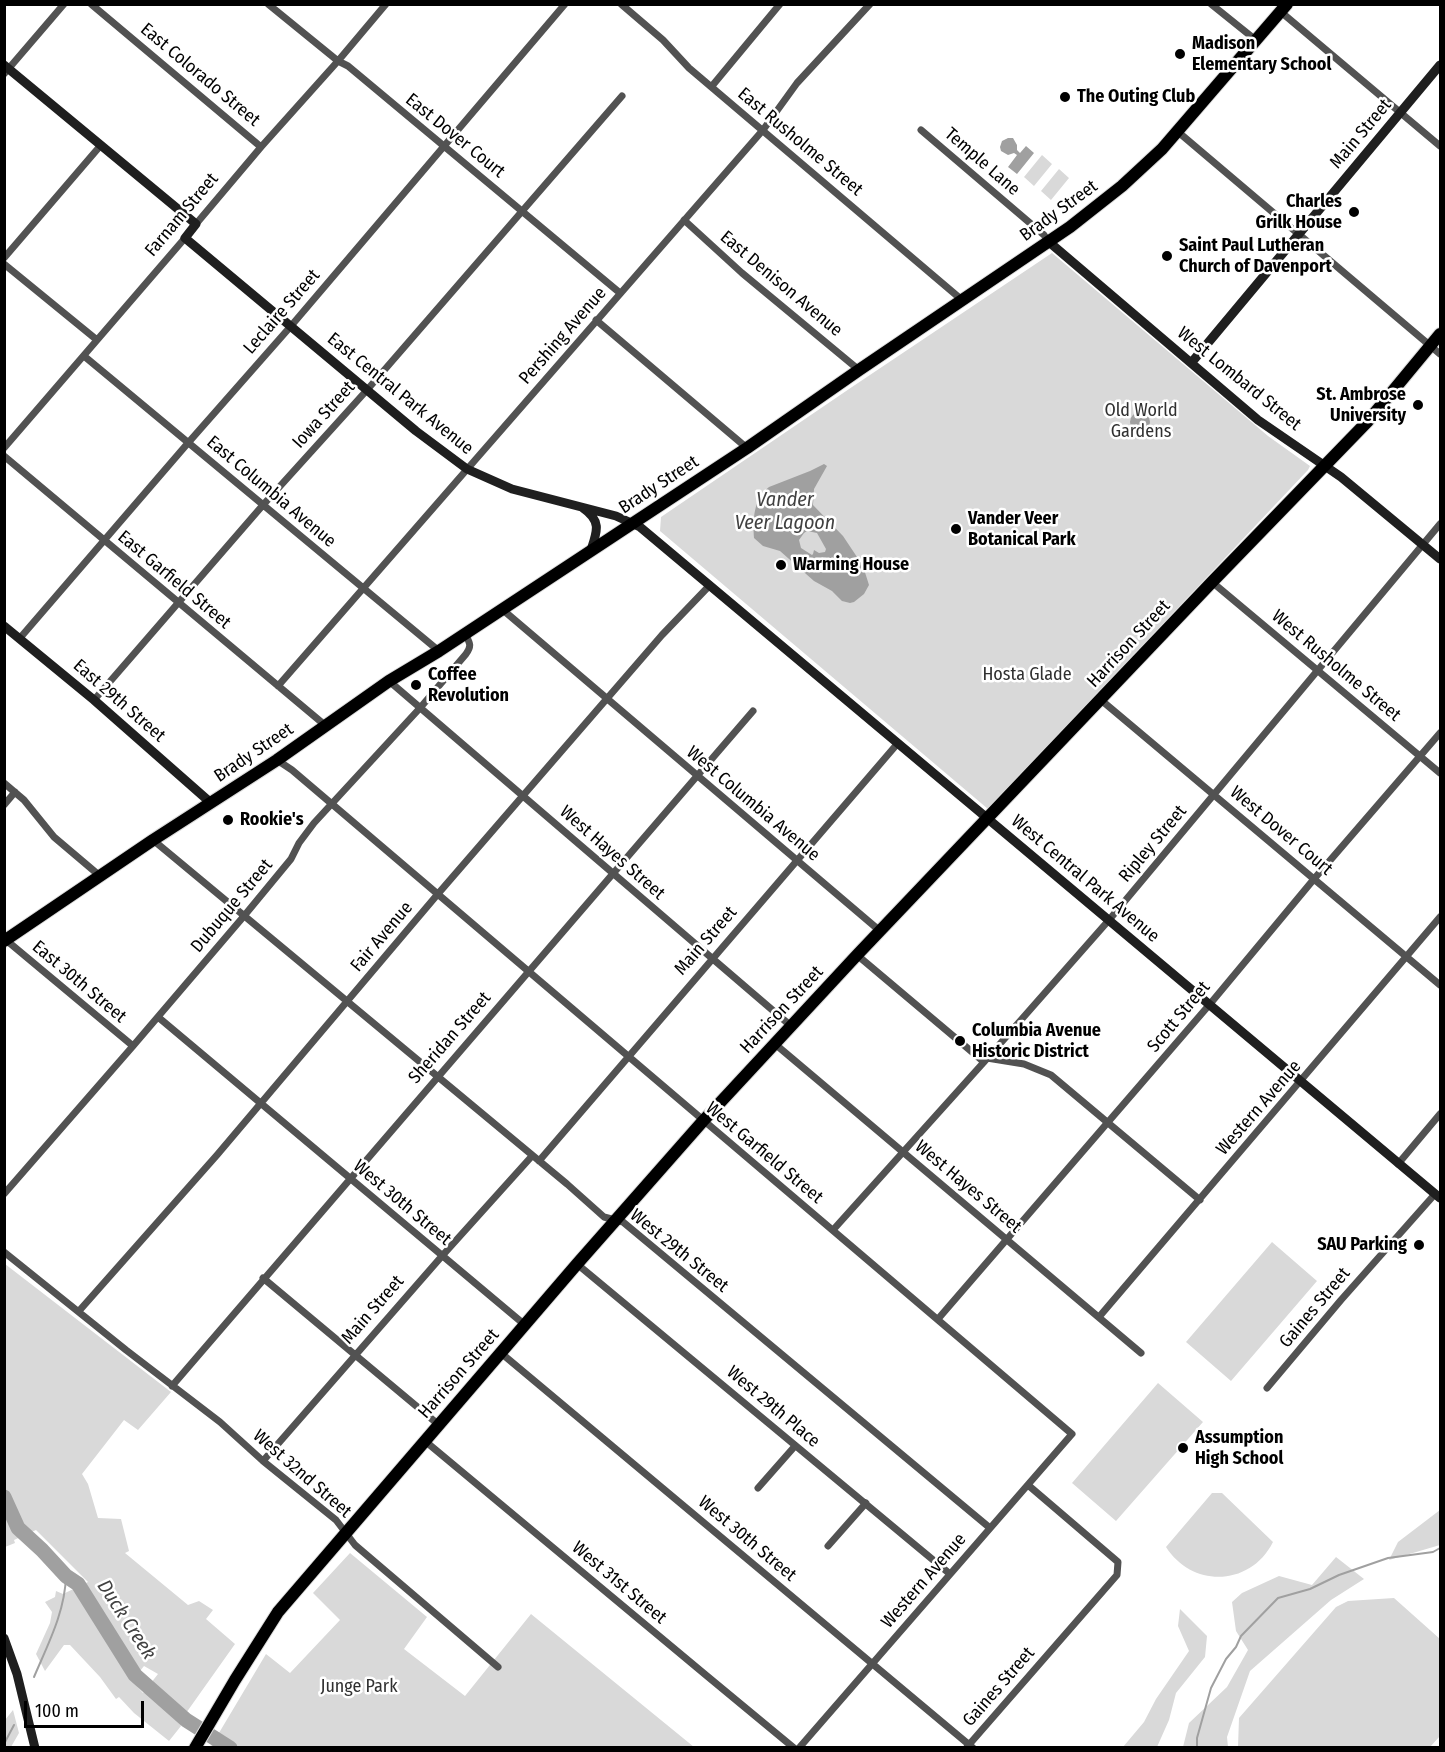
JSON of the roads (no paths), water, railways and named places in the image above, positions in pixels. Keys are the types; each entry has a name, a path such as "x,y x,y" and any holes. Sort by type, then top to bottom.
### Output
{"highway":[{"name":"Brady Street","path":"5,940 277,760 389,681 440,651 747,448 1070,227 1122,186 1162,149 1284,8"},
{"name":"Harrison Street","path":"195,1748 224,1697 278,1612 577,1264 703,1121 880,931 1436,350 1440,334"}],"street":[{"path":"64,4 6,69 196,224"},
{"name":"East Colorado Street","path":"91,4 261,147"},
{"name":"East Dover Court","path":"268,4 338,62 348,66 620,293"},
{"name":"Farnam Street","path":"4,448 386,4"},
{"name":"Leclaire Street","path":"20,638 291,326 565,4"},
{"name":"East Rusholme Street","path":"621,4 663,40 689,68 962,300"},
{"path":"712,86 780,4"},
{"name":"Pershing Avenue","path":"278,686 763,130 797,83 870,4"},
{"path":"1211,4 1257,41"},
{"path":"1284,8 1440,146"},
{"name":"Main Street","path":"1192,362 1440,65"},
{"name":"Iowa Street","path":"94,700 263,505 523,212 622,96"},
{"name":"Temple Lane","path":"921,130 1049,242"},
{"path":"1176,131 1436,350"},
{"path":"4,258 101,145"},
{"name":"East Denison Avenue","path":"684,220 742,273 859,370"},
{"name":"East Central Park Avenue","path":"185,238 416,431 467,469 512,489 616,516 634,523 710,585"},
{"name":"West Lombard Street","path":"1049,242 1258,420 1326,466 1440,559"},
{"path":"4,264 97,340"},
{"path":"596,320 747,448"},
{"name":"East Columbia Avenue","path":"84,356 440,651"},
{"name":"East Garfield Street","path":"4,456 326,726"},
{"path":"581,507 588,512 597,525 591,550"},
{"name":"Ripley Street","path":"833,1230 1109,920 1440,524"},
{"name":"West Rusholme Street","path":"1212,582 1440,773"},
{"name":"Fair Avenue","path":"78,1311 662,635 710,585"},
{"name":"West Central Park Avenue","path":"710,585 1438,1196"},
{"path":"502,610 607,699"},
{"name":"East 29th Street","path":"4,626 94,700 212,803"},
{"name":"Dubuque Street","path":"4,1194 244,916 291,859 299,843 314,823 420,708 469,650 470,642 465,634"},
{"name":"West Hayes Street","path":"389,681 791,1026"},
{"name":"West Columbia Avenue","path":"607,699 880,931"},
{"name":"West Dover Court","path":"1101,700 1440,985"},
{"name":"Sheridan Street","path":"172,1386 753,711"},
{"name":"Scott Street","path":"938,1319 1210,1004 1440,732"},
{"name":"Main Street","path":"539,1161 898,743"},
{"path":"277,760 437,895"},
{"path":"4,783 24,800 54,837 100,876"},
{"path":"4,805 15,792"},
{"path":"153,840 347,1001"},
{"name":"West Garfield Street","path":"437,895 1072,1434"},
{"name":"Western Avenue","path":"1099,1317 1440,917"},
{"name":"East 30th Street","path":"5,940 133,1046"},
{"path":"857,956 986,1060 1024,1064 1051,1075 1200,1200"},
{"name":"West 29th Street","path":"347,1001 604,1217 623,1222 990,1528"},
{"path":"158,1017 260,1103"},
{"name":"West Hayes Street","path":"775,1044 1141,1353"},
{"name":"West 30th Street","path":"260,1103 525,1325"},
{"path":"1398,1164 1440,1114"},
{"name":"Main Street","path":"263,1461 532,1156"},
{"name":"Gaines Street","path":"1267,1388 1341,1300 1438,1196"},
{"name":"West 32nd Street","path":"4,1252 220,1422 263,1461 336,1520 355,1545 498,1667"},
{"name":"West 29th Place","path":"577,1264 950,1574"},
{"path":"263,1278 439,1425"},
{"name":"West 30th Street","path":"501,1353 970,1746"},
{"name":"Western Avenue","path":"799,1748 1072,1434"},
{"name":"West 31st Street","path":"425,1441 794,1748"},
{"path":"758,1488 795,1446"},
{"name":"Gaines Street","path":"970,1746 1117,1575 1118,1562 1028,1485"},
{"path":"828,1546 866,1503"},
{"path":"4,1638 35,1748"}],"water":[{"path":"1013,138 1020,153 1026,146 1034,153 1017,174 1008,167 1017,155 1014,153 1008,155 1001,151 1000,147 1002,141"},
{"path":"1136,412 1144,412 1150,418 1150,426 1144,432 1136,432 1130,426 1130,418"},
{"name":"Vander Veer Lagoon","path":"824,464 827,466 814,489 813,505 843,536 863,566 869,585 864,594 854,602 842,601 832,591 814,581 780,551 763,546 754,538 755,510 764,492 769,487","holes":["807,531 817,533 826,549 825,552 819,553 814,550 812,555 801,548 799,540"]}],"waterway":[{"name":"Duck Creek","path":"4,1497 18,1528 66,1576 78,1584 135,1675 186,1720 230,1748"},
{"path":"1197,1748 1197,1738 1211,1688 1226,1659 1236,1647 1241,1636 1278,1598 1310,1589 1339,1575 1388,1558 1433,1552 1440,1548"},
{"path":"34,1677 59,1615 66,1576"},
{"path":"4,1744 14,1725"}],"place":[{"name":"Madison Elementary School","path":"1180,54"},
{"name":"The Outing Club","path":"1065,97"},
{"name":"Charles Grilk House","path":"1354,212"},
{"name":"Saint Paul Lutheran Church of Davenport","path":"1167,256"},
{"name":"St. Ambrose University","path":"1418,405"},
{"name":"Vander Veer Botanical Park","path":"956,529"},
{"name":"Warming House","path":"781,565"},
{"name":"Coffee Revolution","path":"416,685"},
{"name":"Rookie's","path":"228,820"},
{"name":"Columbia Avenue Historic District","path":"960,1041"},
{"name":"SAU Parking","path":"1419,1245"},
{"name":"Assumption High School","path":"1183,1448"}],"park label":[{"name":"Old World Gardens","path":"1141,421"},
{"name":"Hosta Glade","path":"1027,675"},
{"name":"Junge Park","path":"359,1687"}]}
